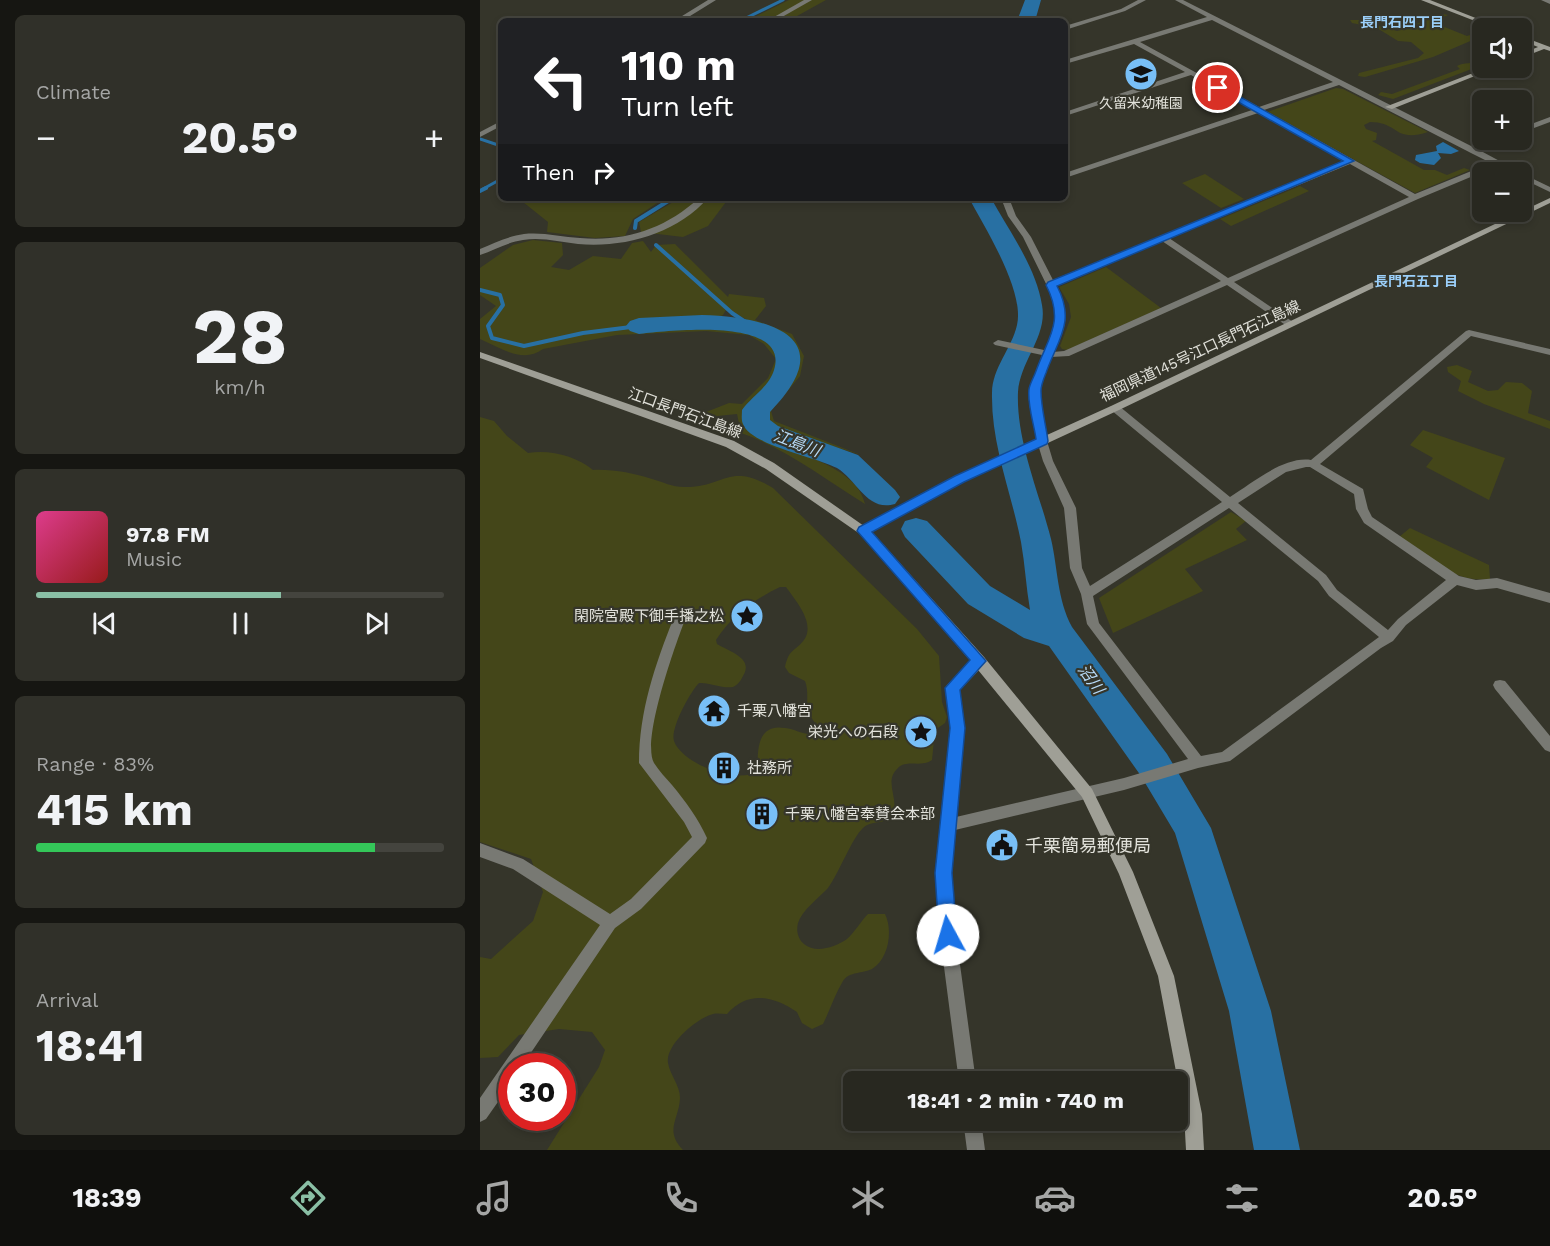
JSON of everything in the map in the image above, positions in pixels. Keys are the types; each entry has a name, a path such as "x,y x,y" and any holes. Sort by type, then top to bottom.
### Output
{"main road":[{"path":"1425,0 1472,18"},
{"path":"1532,42 1547,48"},
{"path":"1532,53 1547,48"},
{"path":"1389,107 1472,75"},
{"name":"福岡県道145号江口長門石江島線","path":"864,531 971,474 1115,408 1550,200"},
{"name":"江口長門石江島線","path":"480,355 730,444 770,466 864,531 979,661 1087,793 1126,872 1166,976 1193,1114 1195,1150"}],"street":[{"path":"682,18 713,0"},
{"path":"776,18 809,0"},
{"path":"1068,27 1123,10 1143,0"},
{"path":"1178,0 1495,162"},
{"path":"1544,0 1550,2"},
{"path":"1068,61 1212,18"},
{"path":"1134,41 1415,197"},
{"path":"1068,113 1191,73"},
{"path":"1068,176 1340,82"},
{"path":"1532,126 1550,119"},
{"path":"480,135 498,125"},
{"path":"1051,285 1350,161"},
{"path":"998,343 1066,354 1472,173"},
{"path":"1532,180 1550,189"},
{"path":"480,252 522,238 546,236 580,241 618,242 637,238 670,225 700,201"},
{"path":"1006,201 1012,216 1027,237 1058,298 1062,313 1059,333 1048,352 1035,389 1038,443 1070,508 1076,568 1087,594 1093,624 1198,762"},
{"path":"1163,238 1290,324"},
{"path":"1313,464 1469,333 1547,349"},
{"path":"1115,408 1322,578 1333,592 1389,638"},
{"path":"1087,594 1282,469 1306,462 1359,492 1362,509 1368,520 1455,580 1476,585 1497,583 1550,598"},
{"path":"949,825 1124,784 1198,762 1225,757 1377,644 1389,638 1402,622 1455,580"},
{"path":"522,1053 610,923 636,904 699,838 689,817 646,764 648,716 652,696 680,617"},
{"path":"967,1071 945,913 943,873 958,728 952,688 979,661"},
{"path":"1500,685 1550,746"},
{"path":"480,850 518,864 610,923"},
{"path":"480,1113 498,1087"},
{"path":"973,1131 976,1150"}],"green space":[{"path":"789,0 826,0 793,18 752,18"},
{"path":"1443,14 1448,15 1432,22 1467,36 1472,34 1472,40 1433,57 1365,77 1358,76 1359,73 1418,58 1424,53 1411,42 1398,41 1377,28 1352,23 1350,20 1359,20 1397,31"},
{"path":"1472,63 1472,69 1393,99 1378,95 1381,92 1392,94 1460,69 1457,66"},
{"path":"1336,88 1343,89 1428,132 1417,135 1402,134 1387,125 1370,122 1364,125 1366,129 1377,133 1376,140 1372,141 1424,170 1435,170 1447,175 1464,168 1470,170 1415,193 1267,112"},
{"path":"1205,174 1244,199 1221,208 1182,183"},
{"path":"1300,186 1309,191 1231,226 1220,219"},
{"path":"522,201 660,201 633,219 625,236 595,238 547,232 548,222"},
{"path":"675,201 727,201 708,226 683,237 641,232 639,222"},
{"path":"533,240 562,243 563,255 551,267 569,270 593,256 621,259 632,243 643,241 651,252 656,245 675,244 728,297 729,294 764,298 766,306 755,320 792,334 804,356 800,376 771,411 774,421 861,455 771,427 763,417 766,406 771,397 790,377 793,367 785,338 750,322 727,308 723,315 704,325 757,335 774,348 783,359 772,384 748,406 748,420 755,431 844,475 858,488 865,504 789,455 741,433 737,414 717,416 707,420 701,414 729,403 742,404 768,378 776,359 764,344 749,335 706,331 617,335 543,349 528,355 512,353 480,339 480,319 496,306 480,295 480,268 513,245"},
{"path":"1106,267 1161,308 1067,350 1062,349 1060,346 1071,317 1069,304 1059,287"},
{"path":"1457,365 1472,371 1468,382 1488,391 1498,390 1506,382 1522,383 1532,391 1528,413 1550,421 1550,429 1484,404 1458,391 1461,381 1448,372 1447,367"},
{"path":"480,417 494,421 507,436 528,453 545,452 571,457 593,470 630,473 684,487 709,484 736,476 758,480 773,488 917,629 939,656 942,702 947,717 945,723 935,730 932,760 906,764 898,768 892,779 894,810 891,816 885,821 863,828 828,888 803,913 797,926 797,932 804,944 820,949 837,945 847,939 868,914 885,914 889,928 886,951 872,969 853,974 843,981 823,1024 812,1029 802,1023 797,1012 779,1002 761,998 743,1001 727,1014 706,1017 683,1033 668,1056 668,1063 680,1093 673,1131 677,1143 683,1150 547,1150 559,1131 576,1131 576,1104 599,1067 605,1050 592,1032 559,1029 519,1035 502,1053 498,1053 498,1057 480,1058 480,957 491,959 533,921 543,892 531,859 480,842","holes":["780,587 786,587 806,619 807,633 801,644 790,653 785,667 789,673 805,681 808,711 816,725 813,734 785,728 769,730 764,734 759,747 758,771 749,775 725,774 688,757 679,749 674,741 674,735 682,711 691,694 699,683 733,687 740,681 746,670 739,656 717,644 716,640 722,631 744,609"]},
{"path":"1423,430 1505,458 1489,500 1426,467 1433,458 1410,445"},
{"path":"1231,512 1246,521 1236,529 1247,540 1185,569 1203,591 1113,633 1099,598"},
{"path":"1410,528 1489,565 1490,579 1465,577 1430,560 1399,537"}],"water":[{"path":"1443,142 1459,151 1451,154 1438,153 1441,158 1434,165 1415,160 1416,155 1437,151 1436,146"}],"waterway":[{"path":"746,18 783,0"},
{"name":"沼川","path":"1027,18 1033,0"},
{"path":"480,139 498,145"},
{"path":"483,189 498,181"},
{"path":"480,191 486,188"},
{"path":"635,228 636,221 668,201"},
{"name":"沼川","path":"982,201 1020,273 1030,305 1030,325 1014,360 1005,391 1010,448 1036,541 1046,609 1060,636"},
{"path":"656,245 732,313 750,325"},
{"path":"480,290 500,295 503,305 488,326 492,338 524,346 583,333 639,326"},
{"name":"江島川","path":"639,326 702,322 728,323 753,327 772,335 785,347 787,371 780,384 756,410 756,423 768,432 848,462 885,497"},
{"name":"江島川","path":"916,529 979,595 1036,629 1060,636"},
{"name":"沼川","path":"1060,636 1154,765 1192,828 1250,1011 1277,1150"}],"place":[{"name":"久留米幼稚園","path":"1141,74"},
{"name":"閑院宮殿下御手播之松","path":"747,616"},
{"name":"千栗八幡宮","path":"714,711"},
{"name":"栄光への石段","path":"921,732"},
{"name":"社務所","path":"724,768"},
{"name":"千栗八幡宮奉賛会本部","path":"762,814"},
{"name":"千栗簡易郵便局","path":"1002,845"}],"district":[{"name":"長門石四丁目","path":"1402,22"},
{"name":"長門石五丁目","path":"1416,281"}],"route":[{"path":"948,935 943,873 958,728 952,688 979,661 864,531 960,479 1042,441 1035,389 1044,361 1059,333 1062,313 1051,285 1350,161 1218,88"}]}
